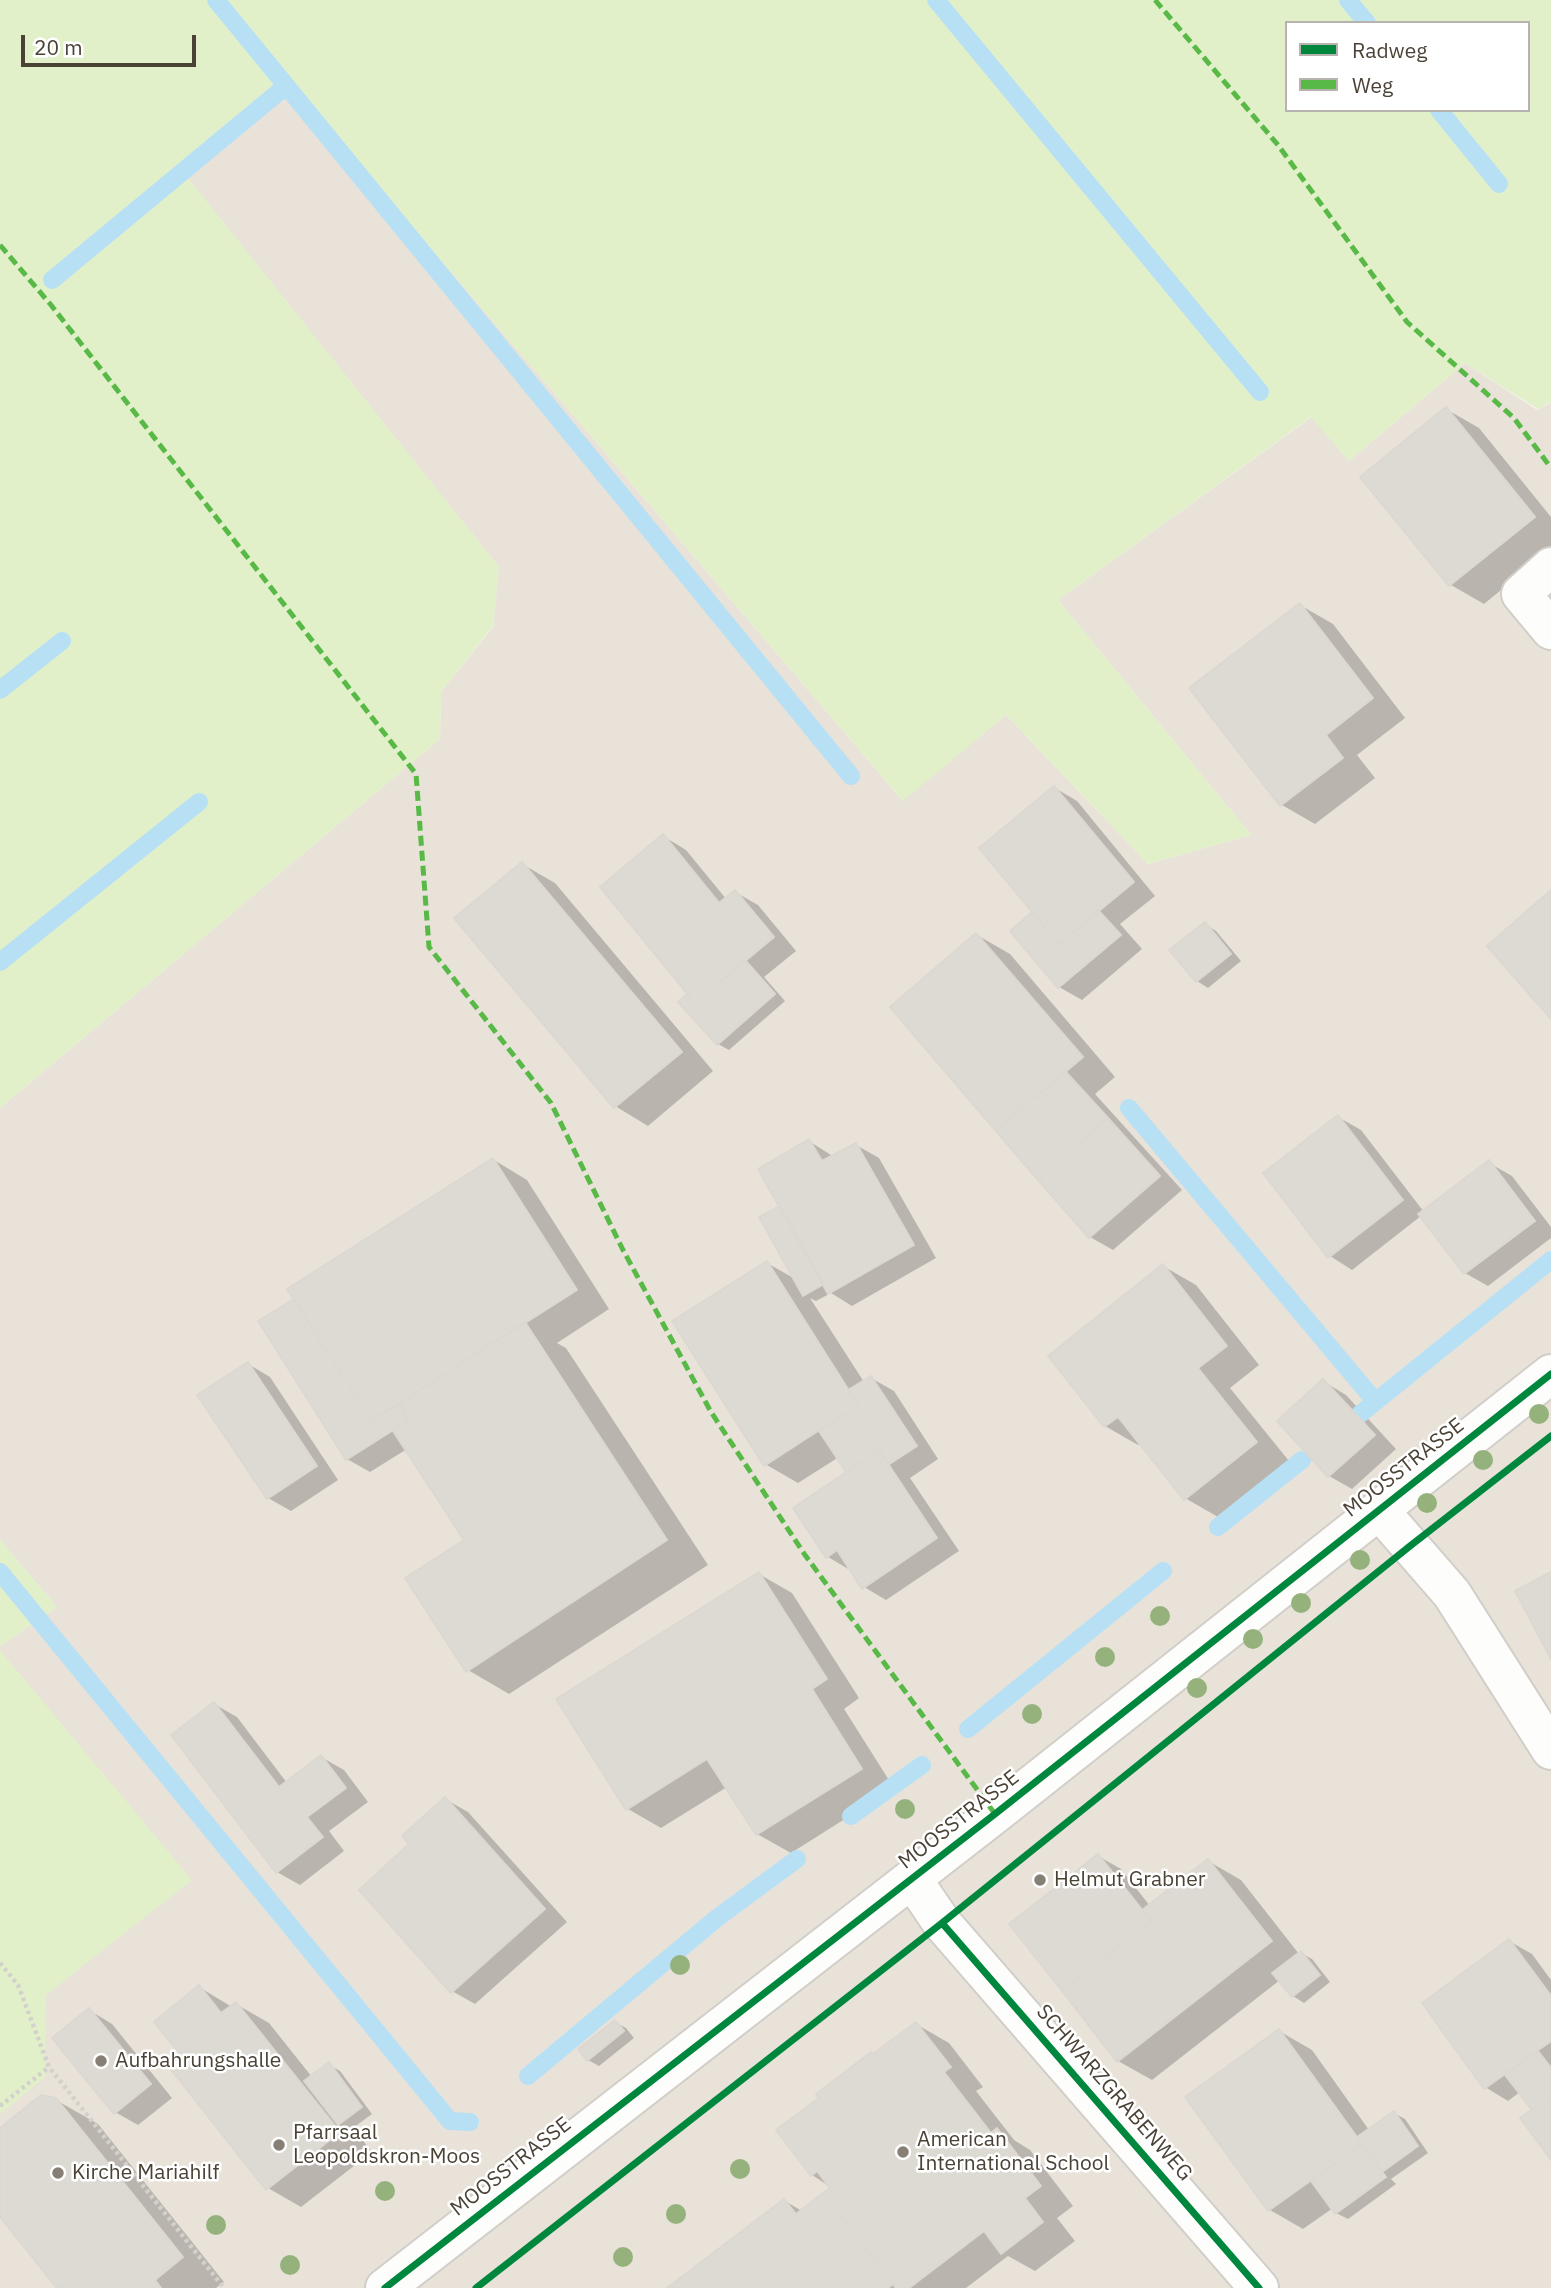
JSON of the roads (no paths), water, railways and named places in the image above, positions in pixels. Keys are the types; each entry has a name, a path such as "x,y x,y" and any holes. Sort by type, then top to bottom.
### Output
{"street":[{"path":"1551,568 1521,594 1551,630"},
{"name":"MOOSSTRASSE","path":"385,2288 912,1879 1551,1374"},
{"path":"1379,1510 1452,1594 1551,1750"},
{"name":"SCHWARZGRABENWEG","path":"912,1879 942,1923 1259,2288"}],"waterway":[{"path":"216,0 851,776"},
{"path":"936,0 1260,392"},
{"path":"1348,0 1365,21"},
{"path":"52,280 286,86"},
{"path":"1441,112 1499,184"},
{"path":"0,690 62,641"},
{"path":"0,962 199,802"},
{"path":"1129,1108 1375,1401"},
{"path":"1359,1415 1551,1260"},
{"path":"1218,1527 1302,1460"},
{"path":"968,1729 1163,1571"},
{"path":"0,1572 450,2121 470,2122"},
{"path":"851,1816 922,1765"},
{"path":"528,2076 717,1918 797,1859"}],"place":[{"name":"Helmut Grabner","path":"1040,1880"},
{"name":"Aufbahrungshalle","path":"101,2061"},
{"name":"Pfarrsaal Leopoldskron-Moos","path":"279,2145"},
{"name":"American International School","path":"903,2152"},
{"name":"Kirche Mariahilf","path":"58,2173"}]}
